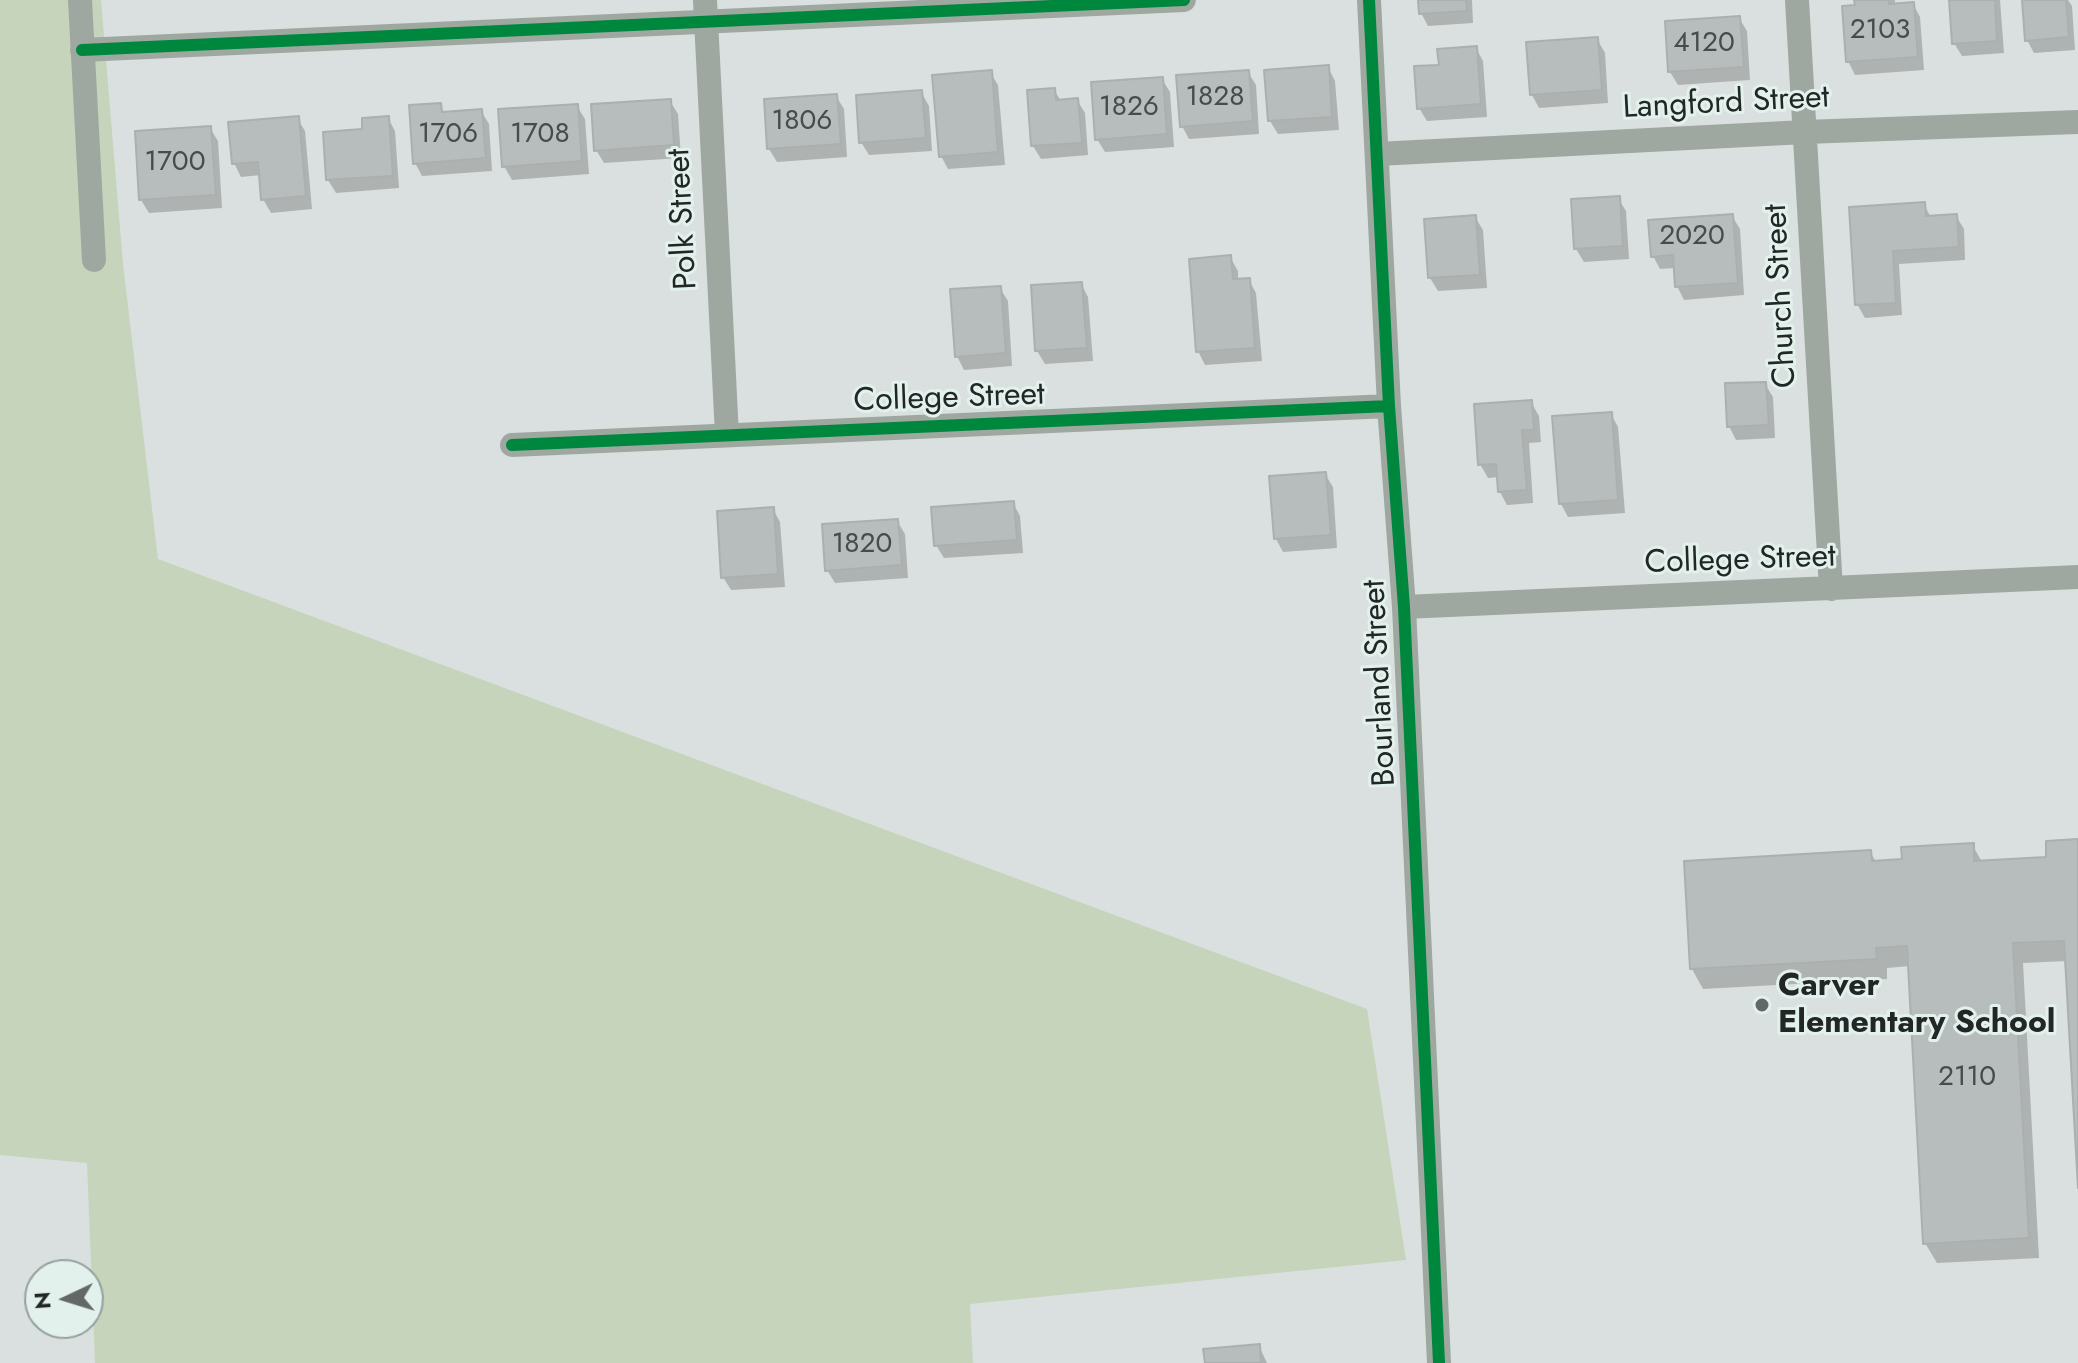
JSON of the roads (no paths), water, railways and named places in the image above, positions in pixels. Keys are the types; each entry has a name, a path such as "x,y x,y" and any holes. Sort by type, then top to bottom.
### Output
{"street":[{"path":"80,0 94,260"},
{"path":"82,50 706,11 1184,0"},
{"name":"Bourland Street","path":"1369,0 1389,406 1404,607 1439,1363"},
{"name":"Church Street","path":"1797,0 1831,589"},
{"name":"Polk Street","path":"706,11 727,435"},
{"name":"Langford Street","path":"1377,154 1805,132 2078,122"},
{"name":"College Street","path":"512,445 1389,406"},
{"name":"College Street","path":"1404,607 2078,577"}],"place":[{"name":"Carver Elementary School","path":"1762,1005"}]}
